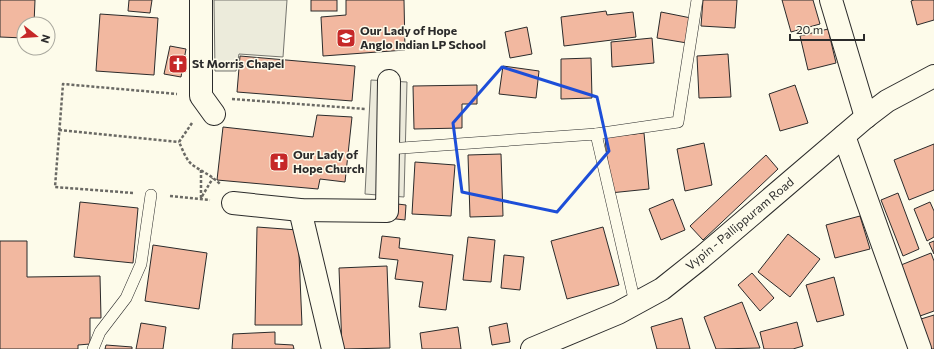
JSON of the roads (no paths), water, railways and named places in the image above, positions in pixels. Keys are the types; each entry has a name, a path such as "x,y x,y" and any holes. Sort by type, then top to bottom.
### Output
{"street":[{"path":"201,0 201,96 214,114"},
{"path":"832,0 866,117"},
{"name":"Vypin - Pallippuram Road","path":"532,349 618,312 662,289 701,258 866,117 887,101 934,76"},
{"path":"233,203 300,210 387,211 389,81"},
{"path":"844,136 920,349"},
{"path":"300,210 333,349"}],"lane":[{"path":"388,149 596,134 678,122 696,0"},
{"path":"596,134 635,303"},
{"path":"93,349 100,332 126,298 141,264 151,195"}],"place":[{"name":"Our Lady of Hope Anglo Indian LP School","path":"346,38"},
{"name":"St Morris Chapel","path":"178,64"},
{"name":"Our Lady of Hope Church","path":"279,162"}]}
